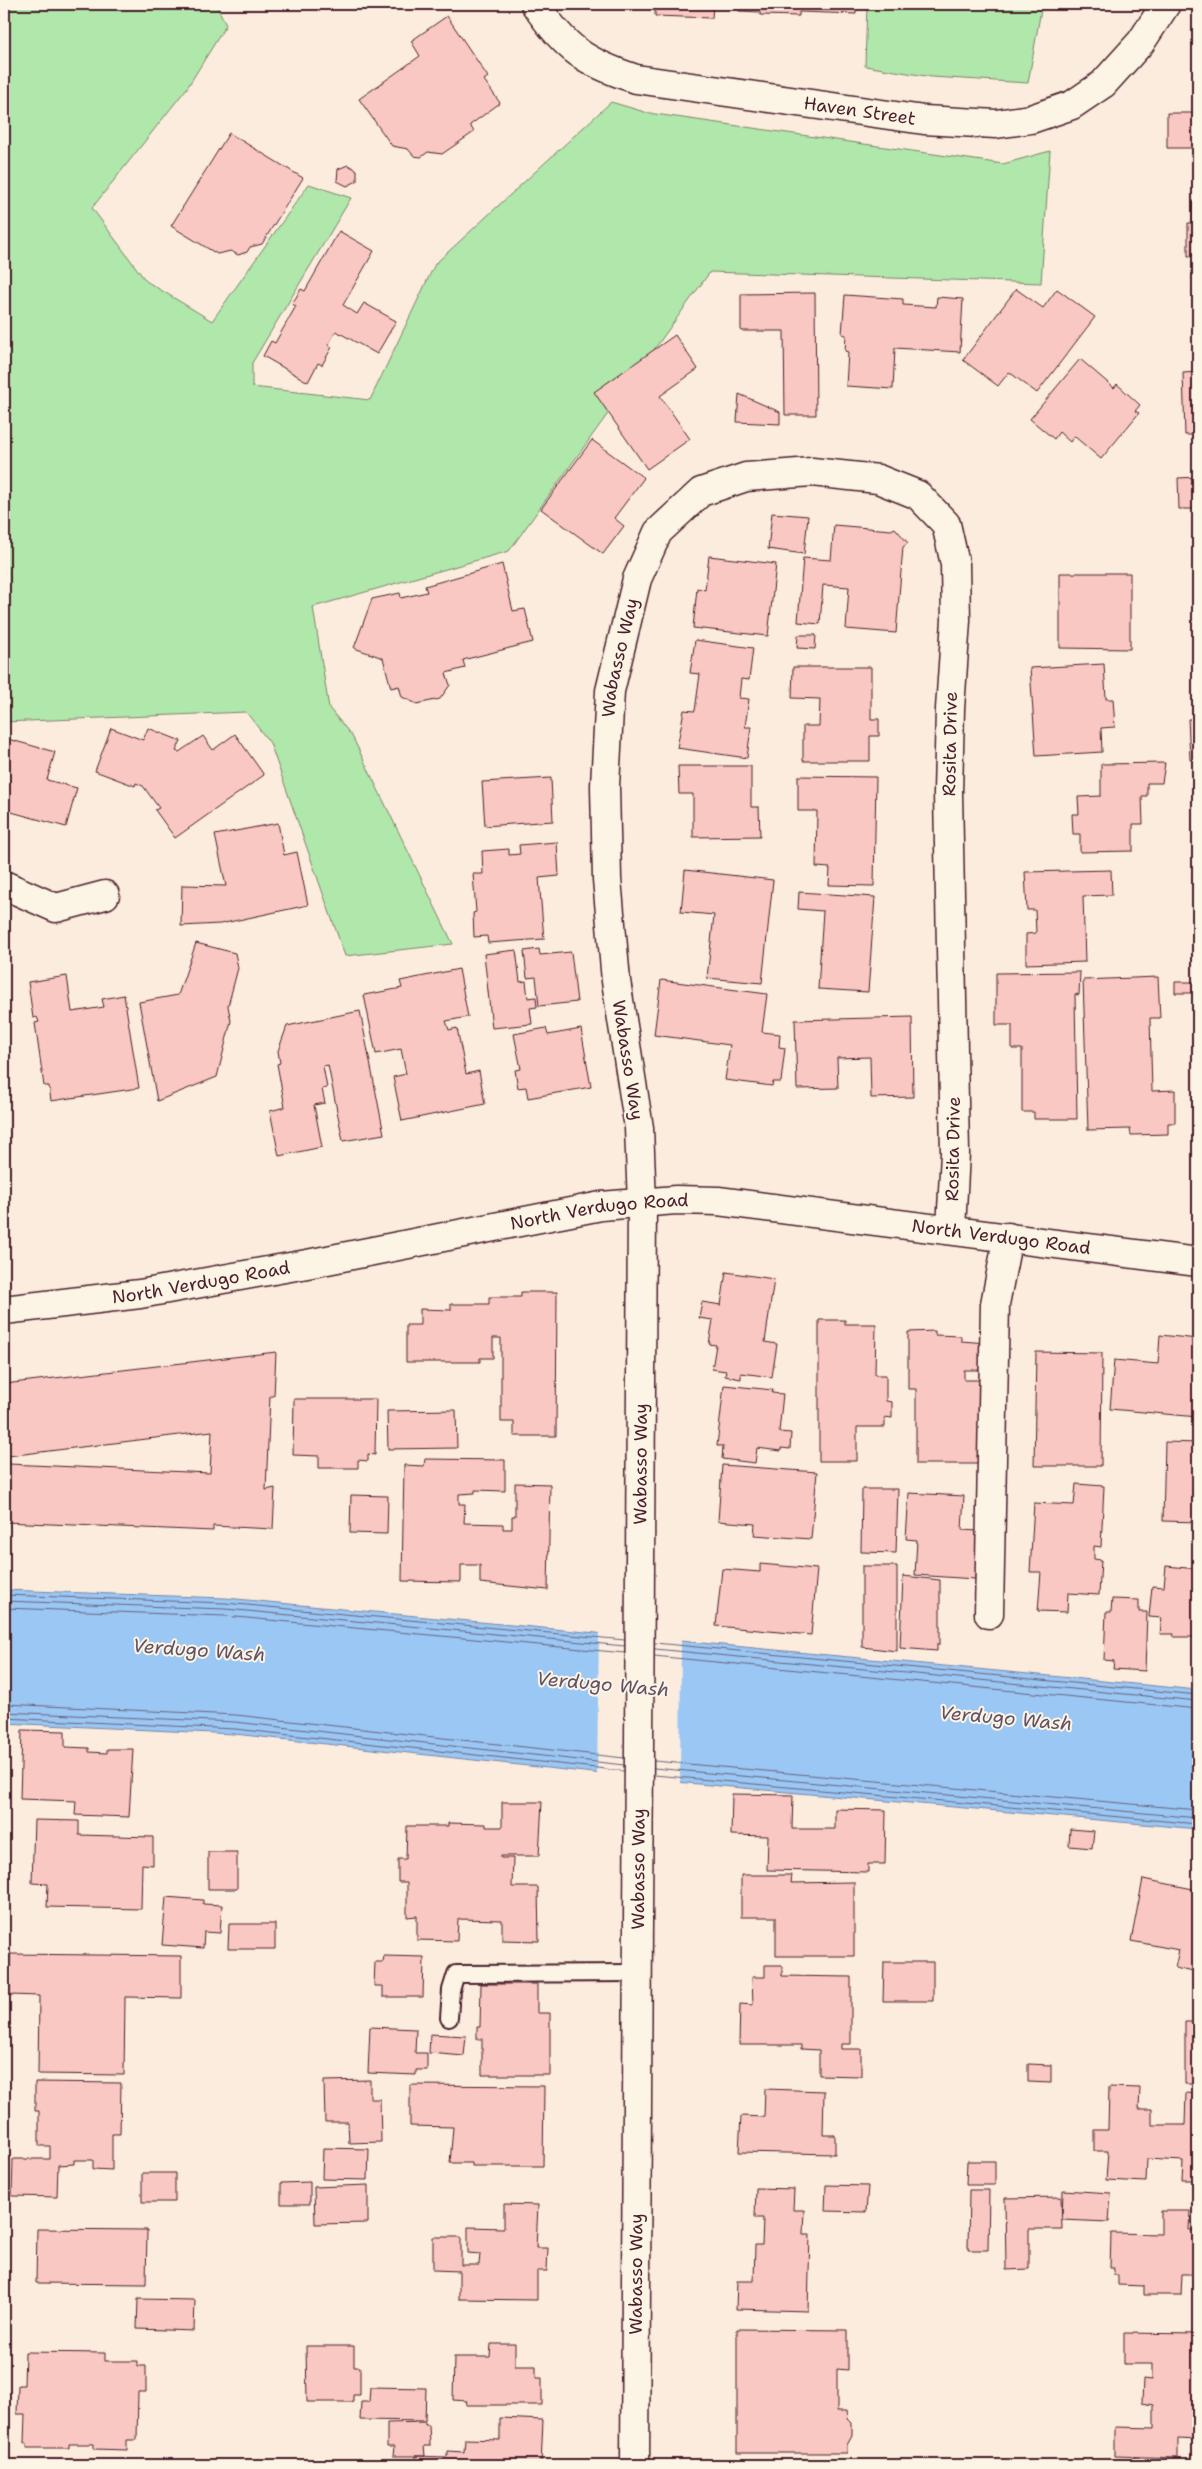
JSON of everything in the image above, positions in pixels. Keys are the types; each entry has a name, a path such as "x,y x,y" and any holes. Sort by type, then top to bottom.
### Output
{"street":[{"name":"Haven Street","path":"535,4 552,29 575,52 608,70 636,79 924,120 996,124 1031,119 1072,105 1103,84 1141,42 1166,4"},
{"name":"Rosita Drive","path":"701,492 746,477 812,472 878,479 918,495 946,524 955,564 956,620 950,709 948,793 955,1152 951,1230"},
{"name":"Wabasso Way","path":"635,2465 642,1203 639,1128 616,981 607,879 605,786 610,691 637,579 658,532 701,492"},
{"path":"4,885 56,908 106,895"},
{"name":"North Verdugo Road","path":"4,1310 140,1294 307,1264 601,1206 676,1200 718,1201 1198,1262"},
{"path":"990,1614 996,1304 1008,1237"}],"lane":[{"path":"449,2018 451,1990 456,1974 470,1972 638,1973"}],"green space":[{"path":"4,4 216,4 226,25 187,88 92,208 146,281 212,321 309,184 351,198 252,363 252,387 370,400 435,264 611,102 648,113 1003,164 1050,151 1041,283 710,272 509,551 313,607 329,708 352,736 453,944 345,956 270,743 246,712 4,722"},
{"path":"867,4 1042,4 1028,83 932,77 865,66"}],"water":[{"name":"Verdugo Wash","path":"4,1590 226,1598 1198,1690 1198,1829 676,1782 234,1734 4,1723"}],"pier":[{"path":"599,1630 681,1638 680,1785 597,1776"}],"building":[{"path":"655,4 713,4 712,18 655,16"},
{"path":"739,4 856,4 856,14 799,12 799,16 760,15 760,12 739,11"},
{"path":"447,16 488,77 484,80 500,103 470,125 474,132 442,154 428,152 421,157 414,156 408,149 392,146 359,99 420,56 411,41"},
{"path":"1167,113 1198,113 1198,148 1167,148"},
{"path":"229,133 303,178 262,244 250,247 247,252 238,255 231,251 217,254 171,226"},
{"path":"348,165 357,170 357,181 347,186 337,181 338,169"},
{"path":"1193,201 1198,201 1198,256 1188,256 1188,223 1193,223"},
{"path":"339,231 374,251 343,305 357,314 364,303 396,321 377,354 336,331 328,345 332,347 322,365 318,363 308,382 263,356 271,341 275,343 296,306 292,304 301,289 305,291"},
{"path":"1016,289 1043,308 1057,289 1095,317 1037,393 1009,372 998,386 963,360"},
{"path":"815,293 816,415 785,415 784,331 741,331 741,294"},
{"path":"845,295 903,299 903,305 936,307 937,297 963,299 960,352 895,348 893,389 846,386 848,352 845,351 846,335 842,334"},
{"path":"1196,328 1198,328 1198,354 1197,354"},
{"path":"675,335 698,369 660,396 690,439 647,469 594,392"},
{"path":"1080,359 1114,388 1117,384 1140,405 1135,411 1139,413 1101,459 1074,436 1070,442 1059,432 1054,439 1030,419"},
{"path":"1198,372 1198,435 1185,435 1183,373"},
{"path":"739,394 780,412 780,424 737,422"},
{"path":"592,440 644,478 614,518 624,526 603,554 541,509"},
{"path":"1198,477 1198,525 1197,509 1179,509 1178,478"},
{"path":"772,513 808,516 804,554 768,549"},
{"path":"834,525 891,530 895,528 908,543 903,547 896,633 846,629 849,587 823,585 820,624 798,622 803,558 831,560"},
{"path":"709,556 776,564 768,636 693,628 697,588 705,590"},
{"path":"502,564 513,611 525,609 533,642 463,660 465,668 446,673 450,685 440,699 417,704 402,697 399,686 391,688 383,658 354,648 372,599 400,593 401,598 427,592 425,586"},
{"path":"1060,573 1130,573 1130,649 1060,648"},
{"path":"798,635 816,635 815,649 797,648"},
{"path":"695,640 753,648 749,680 741,679 739,698 749,699 745,727 751,727 747,758 677,748 684,710 695,711 700,674 690,673"},
{"path":"1104,664 1106,699 1113,699 1115,727 1101,728 1102,752 1036,756 1030,668"},
{"path":"793,667 871,667 871,719 879,719 879,736 870,736 870,761 803,761 803,726 819,726 820,699 792,698"},
{"path":"1188,719 1198,719 1198,760 1190,760"},
{"path":"111,728 143,740 148,728 181,741 176,751 179,752 203,736 213,750 235,734 264,775 175,838 155,810 159,808 143,786 136,783 135,786 95,771"},
{"path":"4,738 55,752 47,780 77,788 66,827 4,810"},
{"path":"1165,763 1162,783 1147,783 1147,796 1142,796 1143,824 1133,824 1133,851 1080,852 1080,834 1073,834 1072,814 1079,814 1078,797 1101,796 1101,764"},
{"path":"678,766 751,766 751,807 759,807 760,836 693,837 693,794 679,794"},
{"path":"798,776 876,777 874,886 829,885 830,868 816,867 817,811 798,811"},
{"path":"551,778 553,821 485,826 482,782"},
{"path":"278,823 284,855 297,852 308,905 220,924 181,926 182,885 226,886 215,835"},
{"path":"557,842 559,876 539,878 544,939 488,943 487,936 474,937 473,913 476,912 473,874 483,874 482,851 509,849 509,855 520,854 519,845"},
{"path":"685,870 773,880 762,983 707,978 714,915 681,912"},
{"path":"1111,870 1112,895 1083,896 1085,962 1026,964 1026,934 1036,933 1035,910 1027,910 1025,872"},
{"path":"799,892 875,897 868,992 818,989 823,911 798,909"},
{"path":"196,943 235,953 238,968 228,1006 231,1021 217,1077 157,1101 139,1002 178,995"},
{"path":"539,949 540,955 571,952 577,1002 539,1006 536,977 527,978 524,951"},
{"path":"516,950 520,982 526,981 528,998 536,997 537,1007 530,1008 532,1024 492,1028 484,954"},
{"path":"459,969 468,1017 446,1021 449,1030 457,1028 466,1074 479,1071 485,1104 402,1121 393,1077 406,1074 401,1049 376,1054 364,995 402,988 400,981"},
{"path":"1080,972 1079,995 1075,994 1077,1119 1034,1119 1034,1112 1022,1112 1022,1049 1012,1049 1012,1025 996,1025 996,973"},
{"path":"67,976 72,1012 104,1007 102,999 124,995 139,1088 51,1101 49,1086 44,1086 35,1023 39,1022 37,1017 33,1018 28,982"},
{"path":"1158,977 1160,1018 1150,1018 1152,1091 1175,1090 1175,1123 1168,1123 1168,1134 1131,1135 1130,1129 1088,1130 1083,980"},
{"path":"661,980 767,994 762,1032 780,1034 779,1047 785,1048 781,1082 773,1082 772,1086 725,1080 730,1045 654,1035"},
{"path":"1175,982 1198,982 1198,993 1175,993"},
{"path":"360,1011 384,1134 343,1141 328,1065 323,1066 327,1088 322,1089 325,1103 314,1105 322,1147 279,1156 270,1111 285,1107 277,1064 280,1063 278,1051 287,1026"},
{"path":"912,1017 913,1097 871,1098 870,1057 837,1058 838,1088 797,1089 795,1020"},
{"path":"546,1028 548,1035 581,1029 591,1087 528,1098 526,1087 518,1088 515,1070 521,1069 514,1034"},
{"path":"726,1272 774,1279 765,1342 777,1344 772,1377 741,1373 741,1379 725,1376 726,1371 712,1369 716,1345 709,1344 713,1320 699,1318 702,1302 721,1305"},
{"path":"521,1292 557,1292 556,1436 514,1436 514,1422 501,1422 501,1338 493,1338 493,1358 480,1358 480,1362 406,1362 406,1325 420,1325 420,1309 451,1310 451,1304 489,1304 489,1297 521,1297"},
{"path":"819,1320 845,1320 845,1324 876,1324 875,1375 886,1375 886,1401 892,1402 892,1418 885,1417 885,1427 857,1427 857,1461 819,1461"},
{"path":"935,1331 935,1335 961,1336 961,1341 987,1343 987,1370 964,1370 964,1380 982,1380 982,1464 916,1464 916,1389 908,1389 908,1332"},
{"path":"1160,1335 1198,1339 1198,1417 1110,1409 1114,1360 1158,1364"},
{"path":"276,1352 274,1396 270,1396 266,1490 275,1488 273,1529 213,1526 213,1531 4,1522 4,1384","holes":["212,1431 210,1473 9,1464 8,1456"]},
{"path":"1036,1352 1102,1353 1101,1466 1034,1466"},
{"path":"724,1385 773,1390 772,1393 783,1394 779,1432 791,1433 790,1449 781,1448 781,1451 757,1448 755,1463 722,1459 723,1446 717,1446"},
{"path":"294,1399 376,1399 375,1455 368,1454 368,1461 358,1460 358,1468 319,1468 319,1456 293,1455"},
{"path":"456,1410 457,1448 388,1449 387,1411"},
{"path":"1165,1442 1198,1443 1198,1522 1163,1521"},
{"path":"425,1459 505,1460 505,1491 475,1490 475,1493 459,1494 459,1504 465,1504 464,1523 503,1524 503,1529 512,1529 512,1516 515,1516 515,1483 550,1484 548,1590 480,1583 480,1565 461,1565 461,1582 402,1581 404,1465 424,1466"},
{"path":"722,1465 817,1472 811,1539 754,1535 755,1524 718,1521"},
{"path":"1076,1484 1104,1486 1101,1547 1094,1546 1094,1559 1101,1560 1099,1595 1068,1593 1067,1612 1038,1611 1041,1572 1030,1572 1034,1503 1074,1505"},
{"path":"862,1489 898,1489 896,1553 861,1552"},
{"path":"909,1493 964,1496 962,1530 978,1531 975,1579 915,1575 917,1540 906,1539"},
{"path":"351,1495 388,1496 387,1534 350,1533"},
{"path":"760,1564 817,1569 811,1635 716,1626 722,1569 760,1572"},
{"path":"862,1566 897,1566 897,1651 862,1647"},
{"path":"1166,1566 1198,1569 1198,1637 1173,1637 1174,1634 1160,1634 1162,1618 1149,1617 1152,1586 1164,1587"},
{"path":"903,1576 940,1580 940,1644 937,1644 937,1651 900,1648"},
{"path":"1112,1599 1139,1600 1139,1612 1147,1612 1145,1671 1113,1669 1114,1661 1104,1660 1106,1612 1111,1612"},
{"path":"22,1730 65,1731 65,1747 89,1748 89,1752 107,1753 107,1749 133,1749 129,1817 75,1815 76,1801 20,1799"},
{"path":"732,1794 793,1795 792,1829 835,1829 835,1809 886,1810 885,1864 868,1864 868,1872 767,1870 768,1836 731,1835"},
{"path":"502,1802 542,1802 539,1856 501,1856 501,1858 513,1858 512,1887 538,1887 539,1941 502,1940 502,1920 458,1919 457,1941 417,1940 417,1916 407,1917 407,1882 398,1882 398,1859 406,1859 407,1826 448,1826 448,1823 486,1824 486,1827 502,1827"},
{"path":"34,1820 79,1821 79,1835 153,1837 153,1865 142,1864 141,1909 47,1907 48,1884 32,1883"},
{"path":"1070,1829 1094,1831 1092,1848 1069,1846"},
{"path":"208,1852 237,1852 237,1889 208,1889"},
{"path":"741,1875 792,1875 791,1883 854,1882 854,1956 776,1956 776,1917 741,1917"},
{"path":"1143,1879 1198,1890 1198,1973 1175,1968 1179,1950 1131,1941"},
{"path":"166,1897 203,1900 203,1904 222,1905 220,1933 204,1932 203,1948 162,1945"},
{"path":"229,1924 275,1924 275,1949 228,1949"},
{"path":"10,1954 181,1956 181,1998 125,1997 124,2075 38,2074 39,1996 10,1995"},
{"path":"384,1956 424,1957 423,1997 383,1997 383,1986 374,1986 375,1962 383,1962"},
{"path":"884,1962 933,1962 933,2001 883,2001"},
{"path":"765,1965 782,1965 782,1976 851,1977 851,2044 841,2044 841,2049 861,2049 861,2076 819,2075 819,2050 801,2049 801,2045 739,2045 740,2004 753,2005 752,1977 765,1977"},
{"path":"481,1984 537,1984 537,2013 550,2013 550,2075 482,2075 482,2039 477,2039 477,2027 480,2027"},
{"path":"1185,2022 1198,2022 1198,2084 1185,2084"},
{"path":"370,2027 416,2029 415,2053 427,2053 427,2070 416,2070 416,2075 368,2073"},
{"path":"430,2034 466,2036 464,2056 429,2053"},
{"path":"1028,2064 1051,2065 1051,2083 1028,2082"},
{"path":"370,2080 370,2099 380,2099 381,2142 349,2143 348,2122 325,2122 324,2081"},
{"path":"35,2082 121,2083 120,2134 112,2134 112,2170 93,2169 93,2160 74,2160 74,2164 58,2165 57,2197 12,2196 13,2159 50,2159 50,2146 39,2146 39,2111 35,2111"},
{"path":"410,2085 544,2086 543,2166 472,2166 472,2163 450,2163 453,2127 410,2126"},
{"path":"1109,2087 1140,2088 1139,2109 1152,2109 1152,2125 1185,2125 1186,2093 1198,2094 1198,2180 1182,2180 1183,2161 1147,2159 1146,2182 1106,2180 1108,2151 1094,2151 1094,2130 1108,2130"},
{"path":"765,2089 824,2091 823,2135 835,2135 835,2154 739,2152 741,2116 764,2117"},
{"path":"323,2148 369,2149 368,2180 322,2179"},
{"path":"967,2161 995,2161 995,2185 966,2185"},
{"path":"142,2173 175,2173 175,2202 142,2202"},
{"path":"310,2182 310,2204 281,2204 281,2183"},
{"path":"368,2185 368,2223 315,2224 314,2187"},
{"path":"826,2185 868,2186 866,2212 825,2211"},
{"path":"756,2188 794,2189 793,2210 804,2210 803,2234 810,2234 808,2311 736,2309 737,2281 754,2281 755,2245 762,2245 763,2218 755,2218"},
{"path":"969,2190 989,2190 988,2250 968,2250"},
{"path":"1063,2190 1111,2193 1109,2222 1062,2220"},
{"path":"1061,2197 1062,2229 1029,2229 1029,2269 1006,2270 1005,2198"},
{"path":"504,2204 538,2205 536,2248 548,2248 547,2271 537,2271 537,2300 459,2299 459,2271 433,2270 433,2237 461,2237 461,2265 479,2265 480,2254 468,2253 468,2227 504,2228"},
{"path":"1161,2211 1190,2211 1189,2230 1198,2230 1198,2274 1182,2274 1181,2295 1144,2295 1144,2286 1118,2285 1118,2275 1113,2275 1114,2268 1110,2268 1111,2233 1161,2234"},
{"path":"37,2229 147,2230 146,2284 36,2283"},
{"path":"138,2299 195,2300 194,2331 137,2329"},
{"path":"737,2329 848,2330 848,2370 837,2369 837,2411 847,2411 848,2419 852,2423 852,2436 847,2445 847,2453 737,2453"},
{"path":"1124,2333 1198,2334 1198,2440 1178,2439 1178,2458 1115,2456 1115,2427 1154,2428 1154,2405 1142,2403 1143,2379 1152,2380 1152,2364 1124,2364"},
{"path":"491,2344 515,2344 515,2366 536,2366 536,2378 542,2378 542,2405 466,2405 467,2401 453,2400 454,2357 490,2357"},
{"path":"306,2346 354,2346 354,2367 360,2367 360,2395 353,2395 353,2402 307,2402"},
{"path":"25,2352 105,2353 105,2361 138,2361 138,2366 146,2366 146,2392 138,2392 137,2440 127,2440 127,2450 94,2449 94,2444 69,2444 69,2448 27,2448 27,2443 24,2443 25,2414 17,2414 18,2385 24,2385"},
{"path":"370,2387 426,2388 425,2421 360,2420 361,2402 369,2402"},
{"path":"500,2418 543,2420 541,2465 415,2465 415,2456 447,2457 447,2451 464,2452 465,2439 500,2440"},
{"path":"425,2422 425,2425 429,2425 430,2446 424,2446 425,2456 393,2456 394,2447 387,2447 387,2423"},
{"path":"732,2463 801,2464 732,2465"},
{"path":"1040,2463 1084,2463 1084,2465 1040,2465"}]}
